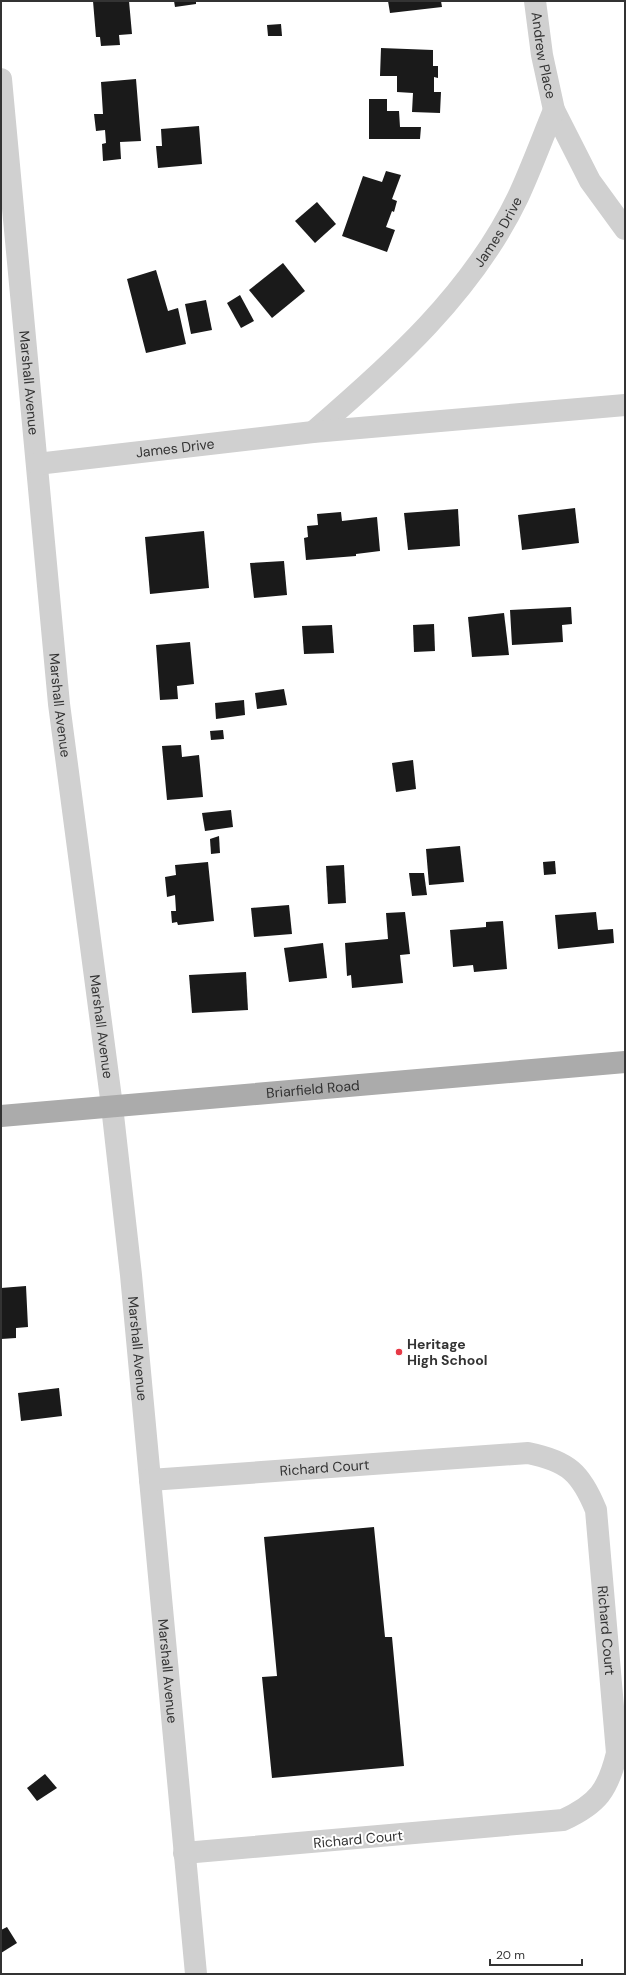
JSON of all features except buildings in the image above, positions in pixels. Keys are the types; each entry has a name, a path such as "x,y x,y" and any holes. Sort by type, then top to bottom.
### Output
{"main road":[{"name":"Briarfield Road","path":"1,1116 625,1062"}],"street":[{"name":"Andrew Place","path":"535,1 542,55 554,110"},
{"name":"Marshall Avenue","path":"1,79 59,704 112,1106 132,1283 196,1974"},
{"path":"554,110 590,181 625,229"},
{"name":"James Drive","path":"313,432 366,387 418,337 465,281 492,242 518,197 554,110"},
{"name":"James Drive","path":"37,464 313,432 625,405"},
{"name":"Richard Court","path":"150,1480 528,1453 551,1458 571,1470 587,1488 596,1510 617,1753 612,1776 600,1796 582,1812 563,1820 556,1821 184,1853"}],"place":[{"name":"Heritage High School","path":"399,1352"}]}
